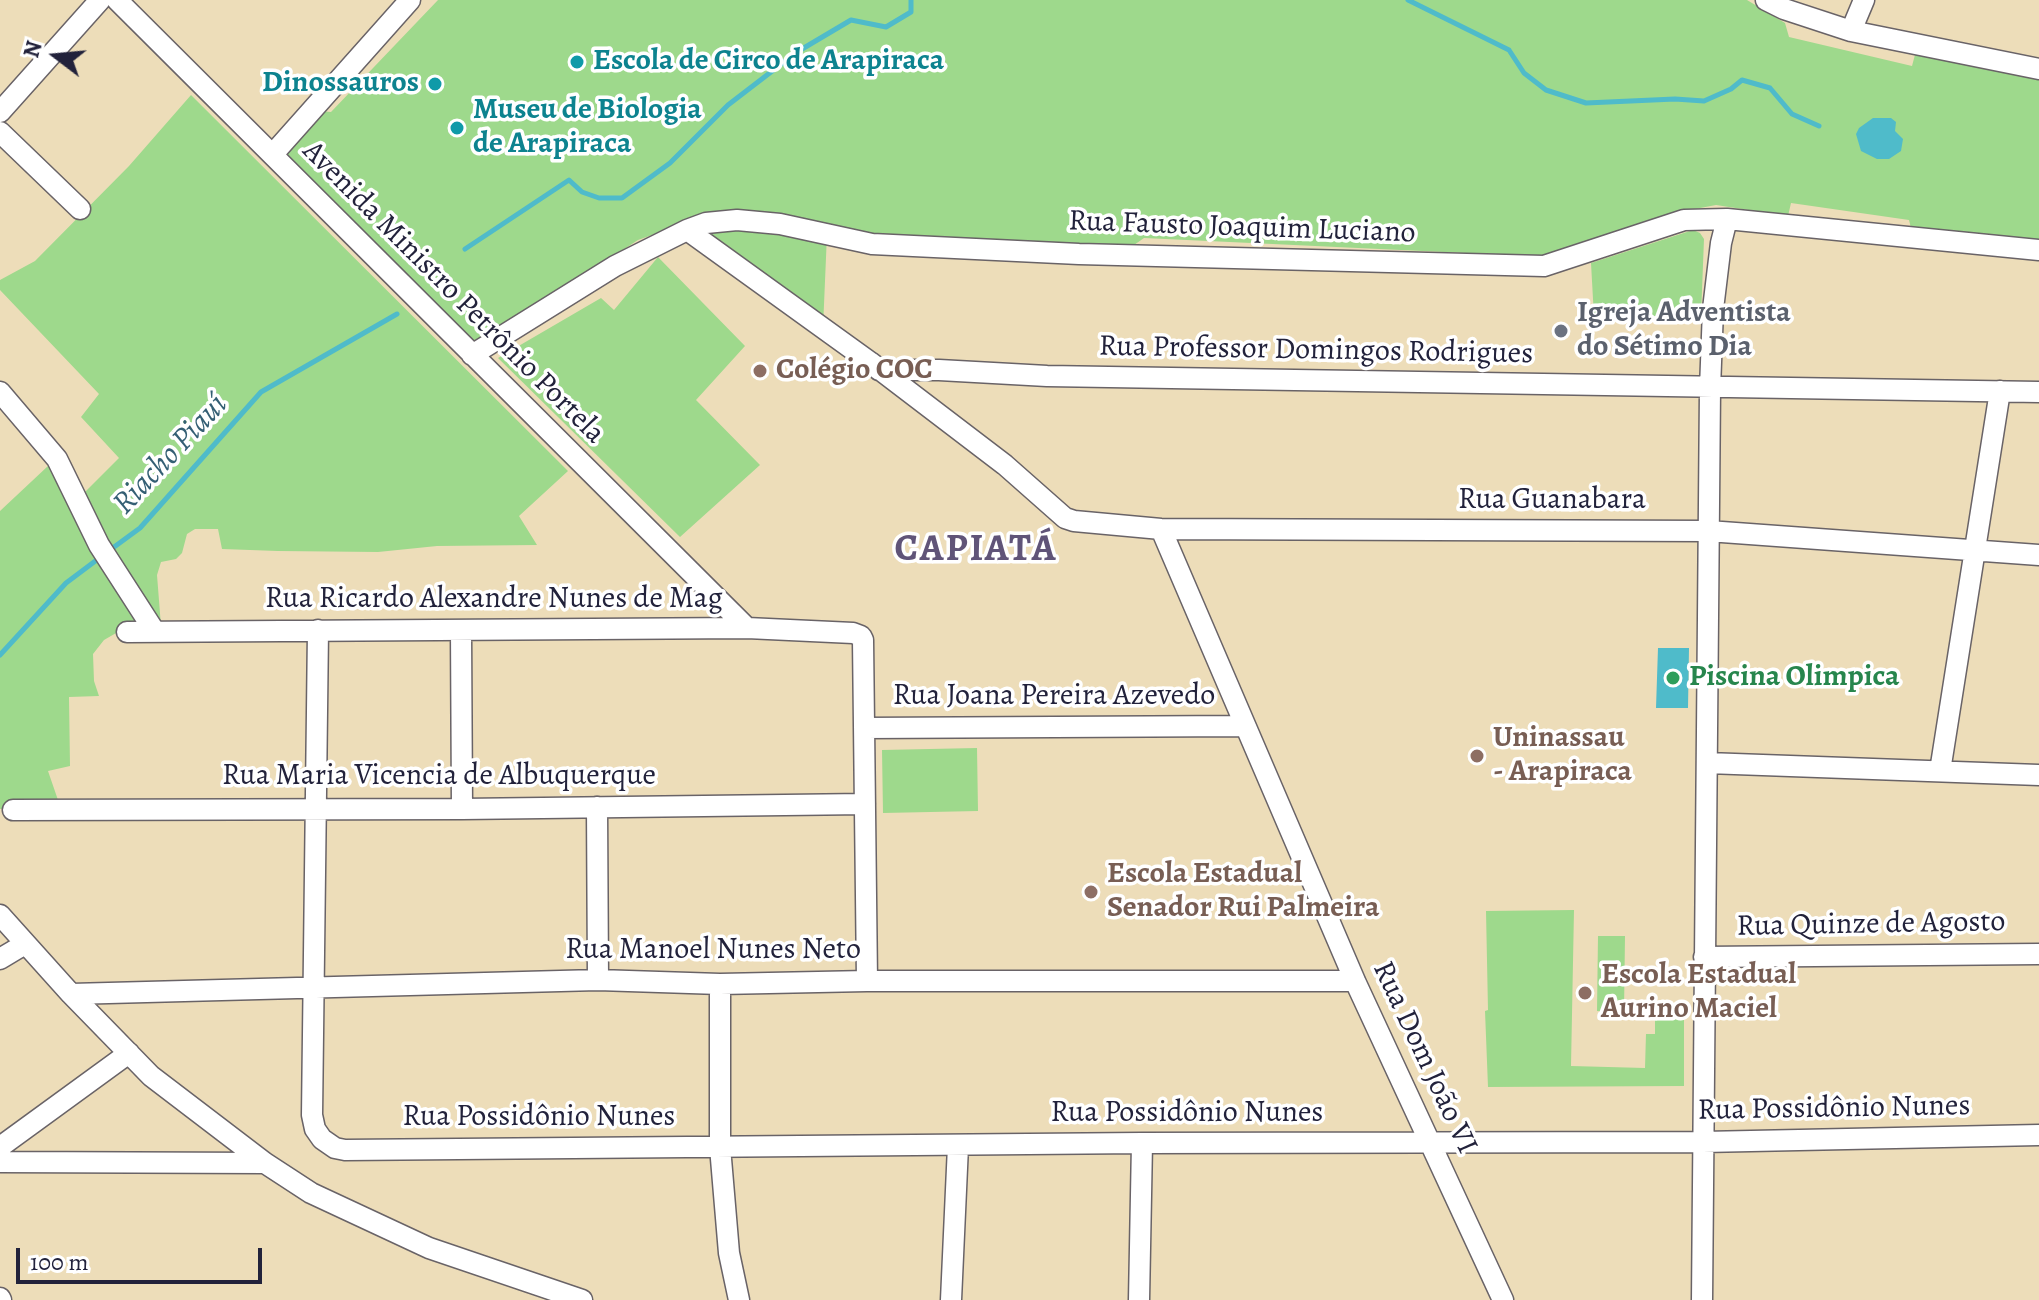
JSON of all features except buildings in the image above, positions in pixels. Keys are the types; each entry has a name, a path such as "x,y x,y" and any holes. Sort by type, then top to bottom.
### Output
{"street":[{"path":"0,112 100,0"},
{"name":"Avenida Ministro Petrônio Portela","path":"117,0 747,628"},
{"path":"1766,0 1851,31 2039,69"},
{"path":"1851,31 1864,0"},
{"path":"273,154 398,4"},
{"path":"0,132 80,209"},
{"path":"1702,1300 1710,389 1713,309 1727,219"},
{"name":"Rua Fausto Joaquim Luciano","path":"472,355 615,266 687,230 706,223 737,220 780,224 872,244 1079,254 1544,266 1684,220 1727,219 2039,250"},
{"path":"687,230 879,370"},
{"name":"Rua Professor Domingos Rodrigues","path":"879,370 1710,389 2039,392"},
{"name":"Rua Guanabara","path":"879,370 1005,465 1065,518 1161,529 1708,531 2039,555"},
{"path":"1940,771 2000,391"},
{"path":"0,392 57,459 99,545 155,632"},
{"name":"Rua Dom João VI","path":"1161,529 1355,981 1503,1300"},
{"name":"Rua Ricardo Alexandre Nunes de Mag","path":"127,632 747,628 853,633 863,640 864,728"},
{"path":"315,986 318,630"},
{"path":"461,630 462,809"},
{"name":"Rua Joana Pereira Azevedo","path":"864,728 1245,726"},
{"path":"864,728 867,981"},
{"path":"1707,763 2039,775"},
{"name":"Rua Maria Vicencia de Albuquerque","path":"13,810 865,804"},
{"path":"597,807 598,980"},
{"path":"0,915 151,1076 265,1163 311,1193 429,1248 582,1300"},
{"path":"0,959 25,944"},
{"name":"Rua Quinze de Agosto","path":"1704,957 2039,954"},
{"name":"Rua Manoel Nunes Neto","path":"71,994 598,980 720,984 1355,981"},
{"path":"720,984 720,1147 729,1253 739,1300"},
{"name":"Rua Possidônio Nunes","path":"315,986 312,1115 315,1129 322,1139 335,1148 1703,1142 2039,1135"},
{"path":"0,1147 129,1053"},
{"path":"1139,1300 1142,1143"},
{"path":"951,1300 958,1146"},
{"path":"0,1162 265,1163"}],"green space":[{"path":"438,0 1747,0 1785,23 1789,37 1912,66 1916,51 1979,68 2039,79 2039,244 1912,232 1909,220 1791,203 1788,216 1716,205 1679,212 1551,257 1144,238 1134,245 876,236 716,212 638,240 473,348 280,153 320,111 331,112"},
{"path":"191,95 568,471 519,516 537,545 437,546 378,552 222,549 218,529 195,529 187,534 182,553 176,559 161,562 157,575 161,626 130,625 104,640 93,654 94,681 99,696 69,697 70,766 48,771 59,803 0,809 0,511 48,466 85,492 119,458 81,417 99,394 0,290 0,280 35,261 129,166"},
{"path":"706,223 827,234 823,328 687,230"},
{"path":"1693,230 1704,239 1701,316 1594,317 1591,263"},
{"path":"658,257 745,346 696,400 760,465 680,537 498,358 601,298 614,310"},
{"path":"977,748 978,811 883,813 882,750"},
{"path":"1574,910 1571,1066 1645,1068 1646,1034 1655,1034 1655,1020 1684,1019 1684,1086 1488,1087 1486,911"},
{"path":"1598,936 1625,936 1624,1012 1597,1011"}],"water":[{"path":"1873,118 1891,118 1896,122 1895,131 1903,139 1901,151 1889,159 1877,159 1861,151 1856,134"},
{"name":"Piscina Olimpica","path":"1658,648 1689,648 1688,708 1656,708"}],"waterway":[{"name":"Riacho Piauí","path":"465,249 569,180 582,192 599,198 622,198 670,163 728,105 797,52 851,20 886,27 911,12 911,0"},
{"name":"Riacho Piauí","path":"1408,0 1509,50 1524,73 1546,90 1586,103 1675,99 1704,101 1731,89 1742,80 1770,88 1792,114 1819,126"},
{"name":"Riacho Piauí","path":"110,550 140,528 261,392 397,314"},
{"name":"Riacho Piauí","path":"0,655 66,583 102,556"}],"place":[{"name":"Escola de Circo de Arapiraca","path":"577,62"},
{"name":"Dinossauros","path":"435,84"},
{"name":"Museu de Biologia de Arapiraca","path":"457,128"},
{"name":"Igreja Adventista do Sétimo Dia","path":"1561,331"},
{"name":"Colégio COC","path":"760,371"},
{"name":"Piscina Olimpica","path":"1673,678"},
{"name":"Uninassau - Arapiraca","path":"1477,756"},
{"name":"Escola Estadual Senador Rui Palmeira","path":"1091,892"},
{"name":"Escola Estadual Aurino Maciel","path":"1585,993"}],"district":[{"name":"CAPIATÁ","path":"976,551"}]}
